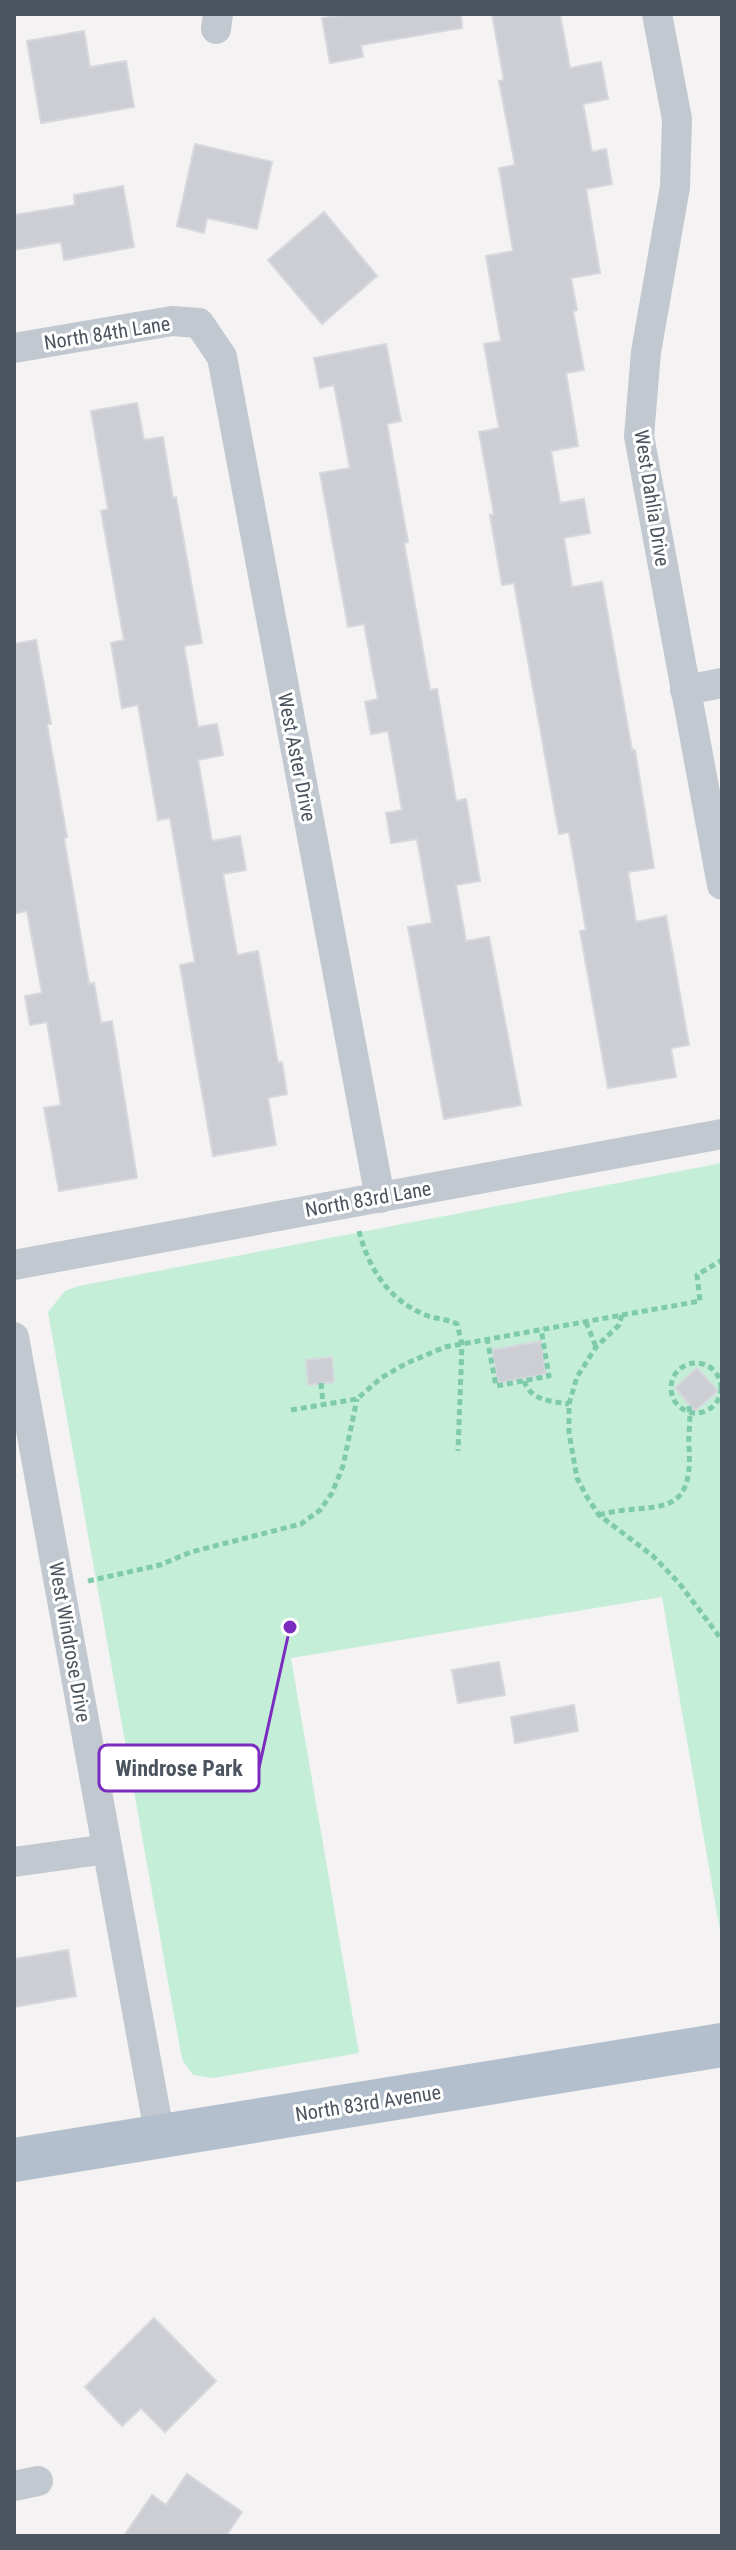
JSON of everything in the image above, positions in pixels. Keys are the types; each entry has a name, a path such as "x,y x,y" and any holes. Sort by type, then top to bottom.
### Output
{"main road":[{"name":"North 83rd Avenue","path":"14,2160 722,2045"}],"street":[{"name":"West Dahlia Drive","path":"657,14 677,119 675,187 646,352 639,436 722,885"},
{"name":"North 84th Lane","path":"14,348 172,321 199,323"},
{"name":"West Aster Drive","path":"199,323 222,357 366,1200"},
{"path":"685,690 722,683"},
{"name":"North 83rd Lane","path":"14,1265 722,1134"},
{"name":"West Windrose Drive","path":"14,1337 160,2137"},
{"path":"14,1862 107,1849"}],"path":[{"path":"366,1200 364,1250 378,1279 400,1301 423,1315 457,1324 462,1344 458,1451"},
{"path":"291,1410 357,1399 381,1378 445,1347 700,1301 697,1275 722,1260"},
{"path":"622,1315 619,1325 596,1347 577,1377 569,1404 569,1433 577,1478 599,1515 643,1548 670,1574 722,1640"},
{"path":"586,1322 596,1347"},
{"path":"487,1338 496,1386 549,1376 541,1329"},
{"path":"690,1364 701,1364 711,1368 718,1377 718,1399 712,1408 691,1413 673,1400 673,1378 679,1369 690,1364"},
{"path":"524,1381 528,1390 540,1399 569,1404"},
{"path":"321,1383 323,1403"},
{"path":"59,1586 160,1565 191,1552 301,1524 320,1510 332,1493 343,1466 357,1399"},
{"path":"599,1515 675,1502 685,1488 691,1467 691,1413 688,1403"}],"green space":[{"path":"722,1163 722,1942 662,1597 291,1658 359,2053 214,2078 193,2075 183,2061 180,2048 48,1312 65,1291 79,1286"}],"building":[{"path":"350,14 461,14 462,28 361,45 363,57 330,63 322,18"},
{"path":"492,14 560,14 570,68 601,62 608,99 583,104 592,152 606,149 612,184 586,189 600,273 571,278 577,310 573,311 584,370 566,373 578,446 551,451 560,503 584,499 590,533 564,538 572,587 602,582 632,750 635,750 654,868 628,872 636,922 666,916 689,1045 671,1048 676,1077 608,1088 580,931 586,930 569,832 559,834 514,583 502,585 490,515 494,515 479,432 499,428 484,344 501,341 486,256 513,251 499,168 515,165 499,81 504,80"},
{"path":"84,31 90,67 126,61 134,107 41,123 27,41"},
{"path":"195,144 272,162 257,229 207,218 204,233 177,226"},
{"path":"123,186 134,247 64,260 61,242 14,250 14,215 75,205 74,195"},
{"path":"324,212 377,276 322,324 268,260"},
{"path":"386,344 401,421 387,424 408,542 404,543 430,690 437,689 456,801 466,799 480,881 456,885 466,941 489,937 521,1105 444,1119 408,927 432,923 417,839 391,843 386,813 402,810 388,731 371,734 365,702 378,699 364,624 348,627 320,473 350,468 334,385 320,388 314,358"},
{"path":"137,403 144,440 163,437 173,498 176,497 202,643 184,646 198,727 217,724 223,755 198,760 212,841 240,836 246,870 223,874 237,955 258,951 278,1063 282,1062 287,1094 268,1098 276,1145 213,1156 180,965 195,962 170,818 158,820 138,705 122,708 111,643 124,640 101,511 108,509 91,411"},
{"path":"36,640 67,837 64,838 89,984 94,983 101,1023 112,1021 137,1178 59,1191 44,1108 61,1105 47,1022 30,1025 25,996 42,993 27,911 14,914 14,644"},
{"path":"541,1341 546,1374 498,1383 492,1350"},
{"path":"332,1357 334,1382 308,1385 306,1360"},
{"path":"697,1368 718,1391 695,1411 675,1388"},
{"path":"499,1662 505,1695 458,1703 452,1670"},
{"path":"574,1705 578,1731 515,1743 511,1717"},
{"path":"68,1950 76,1996 14,2007 14,1959"},
{"path":"154,2318 216,2381 165,2432 141,2408 122,2426 85,2387"},
{"path":"187,2474 242,2512 226,2536 124,2536 152,2495 166,2505"}],"place":[{"name":"Windrose Park","path":"290,1627"}]}
